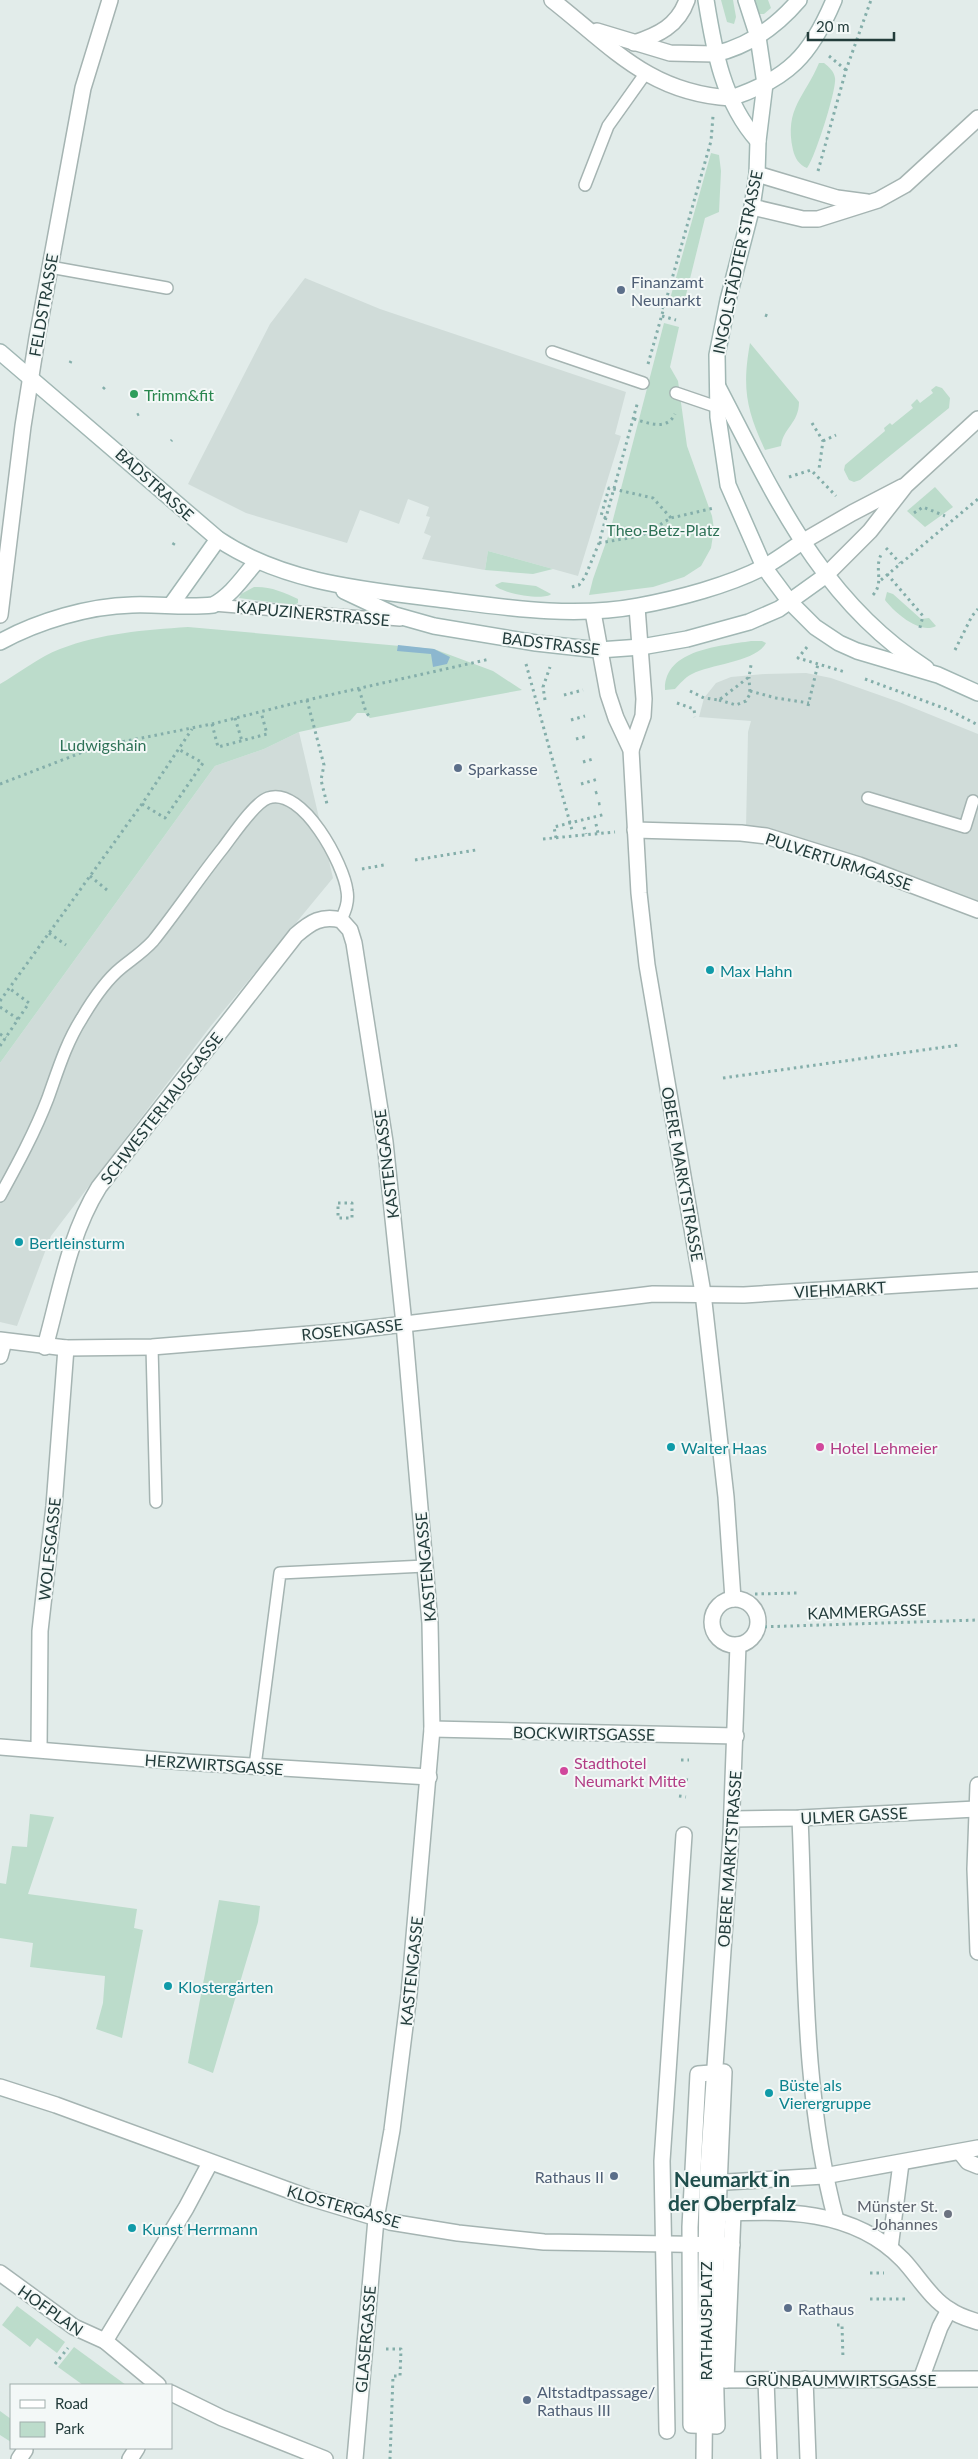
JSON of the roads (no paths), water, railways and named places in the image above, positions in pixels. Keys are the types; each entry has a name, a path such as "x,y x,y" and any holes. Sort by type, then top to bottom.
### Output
{"street":[{"name":"FELDSTRASSE","path":"0,615 30,377 83,88 110,0"},
{"path":"552,0 646,74 686,92 710,97 731,98 765,84 782,74 805,54 814,43 834,0"},
{"path":"634,43 669,28 676,21 687,0"},
{"path":"706,0 715,54 731,98 744,124 758,141"},
{"name":"INGOLSTÄDTER STRASSE","path":"746,0 758,37 765,84 758,141 757,174 752,207 721,330 717,355 717,407 728,485 764,567 790,602 814,628 839,643 884,660 938,675"},
{"path":"588,28 670,53 715,54 731,50 758,37 786,15 799,0"},
{"path":"752,207 809,220 833,215 871,202 905,185 978,118"},
{"path":"757,174 837,198 871,202"},
{"name":"BADSTRASSE","path":"0,352 218,539 256,561 329,584 374,606 413,621 527,642 599,650 641,647 721,631 770,614 825,576 870,531 906,486"},
{"name":"INGOLSTÄDTER STRASSE","path":"717,384 770,486 802,542 825,576 853,608 884,637 938,675"},
{"path":"906,486 978,419"},
{"name":"BADSTRASSE","path":"329,584 483,605 593,612 637,607 715,586 764,567 852,513 906,486"},
{"path":"171,605 218,539"},
{"name":"KAPUZINERSTRASSE","path":"0,642 29,627 82,612 119,606 213,605 234,589 256,561"},
{"name":"OBERE MARKTSTRASSE","path":"637,607 644,709 631,750 639,893 647,964 703,1293 726,1498 733,1599"},
{"name":"OBERE MARKTSTRASSE","path":"593,612 611,708 631,750"},
{"path":"938,675 978,693"},
{"name":"PULVERTURMGASSE","path":"636,830 741,832 766,836 859,865 978,910"},
{"name":"SCHWESTERHAUSGASSE","path":"45,1347 76,1233 84,1211 99,1186 296,934 314,921 322,918 342,920"},
{"name":"KASTENGASSE","path":"342,920 350,930 354,943 385,1142 404,1324 430,1623 432,1729 429,1777 409,1994 392,2130 376,2219"},
{"name":"VIEHMARKT","path":"703,1293 744,1295 978,1280"},
{"name":"ROSENGASSE","path":"2,1340 45,1347 66,1348 152,1347 347,1331 653,1294 703,1293"},
{"path":"0,1356 2,1340"},
{"name":"WOLFSGASSE","path":"39,1749 40,1630 54,1506 66,1348"},
{"path":"733,1599 747,1602 752,1607 758,1620 758,1627 751,1639 738,1645 724,1643 718,1638 711,1625 714,1610 726,1600 733,1599"},
{"name":"OBERE MARKTSTRASSE","path":"714,2073 732,1819 738,1645"},
{"name":"BOCKWIRTSGASSE","path":"432,1729 736,1736"},
{"name":"HERZWIRTSGASSE","path":"0,1746 255,1766 429,1777"},
{"path":"978,1785 975,1921 978,1952"},
{"name":"ULMER GASSE","path":"732,1819 976,1817"},
{"path":"800,1818 809,2065 830,2176 836,2220"},
{"path":"667,2431 662,2245 665,2092 684,1835"},
{"path":"704,2426 691,2425 690,2245 698,2074 714,2073"},
{"name":"RATHAUSPLATZ","path":"705,2459 704,2426 715,2380 718,2245 712,2214 714,2073"},
{"name":"KLOSTERGASSE","path":"0,2086 210,2163 376,2219 510,2239 662,2245 718,2245"},
{"path":"713,2183 830,2176 978,2148"},
{"path":"960,2152 968,2162 978,2166"},
{"path":"105,2341 186,2208 210,2163"},
{"path":"890,2248 901,2163"},
{"path":"712,2214 788,2212 814,2214 857,2228 890,2248 949,2310 978,2322"},
{"path":"715,2380 718,2245 733,2213"},
{"name":"GLASERGASSE","path":"355,2459 376,2219"},
{"name":"HOFPLAN","path":"0,2273 80,2331 105,2341 157,2384"},
{"path":"921,2379 940,2327 949,2310"},
{"path":"805,2379 808,2459"},
{"name":"GRÜNBAUMWIRTSGASSE","path":"715,2380 978,2379"},
{"path":"766,2380 769,2459"},
{"path":"172,2393 230,2421 325,2459"},
{"path":"705,2459 718,2459"}],"lane":[{"path":"585,185 608,126 646,74"},
{"path":"50,267 167,288"},
{"path":"552,352 643,382"},
{"path":"676,393 717,407"},
{"name":"KAPUZINERSTRASSE","path":"213,605 413,621"},
{"path":"0,1196 30,1139 60,1062 82,1018 109,980 152,942 218,854 255,808 267,798 275,796 296,804 317,828 332,852 343,872 348,892 348,900 342,920"},
{"path":"868,798 965,827 973,801"},
{"path":"152,1347 156,1502"},
{"path":"255,1766 280,1573 425,1566"}],"water":[{"path":"398,645 434,649 450,657 447,664 433,667 431,654 397,651"}],"place":[{"name":"Finanzamt Neumarkt","path":"621,290"},
{"name":"Trimm&fit","path":"134,394"},
{"name":"Sparkasse","path":"458,768"},
{"name":"Max Hahn","path":"710,970"},
{"name":"Bertleinsturm","path":"19,1242"},
{"name":"Walter Haas","path":"671,1447"},
{"name":"Hotel Lehmeier","path":"820,1447"},
{"name":"Stadthotel Neumarkt Mitte","path":"564,1771"},
{"name":"Klostergärten","path":"168,1986"},
{"name":"Büste als Vierergruppe","path":"769,2093"},
{"name":"Rathaus II","path":"614,2176"},
{"name":"Münster St. Johannes","path":"948,2214"},
{"name":"Kunst Herrmann","path":"132,2228"},
{"name":"Rathaus","path":"788,2308"},
{"name":"Altstadtpassage/ Rathaus III","path":"527,2400"}],"district":[{"name":"Neumarkt in der Oberpfalz","path":"732,2190"}],"park label":[{"name":"Theo-Betz-Platz","path":"663,529"},
{"name":"Ludwigshain","path":"103,744"}]}
